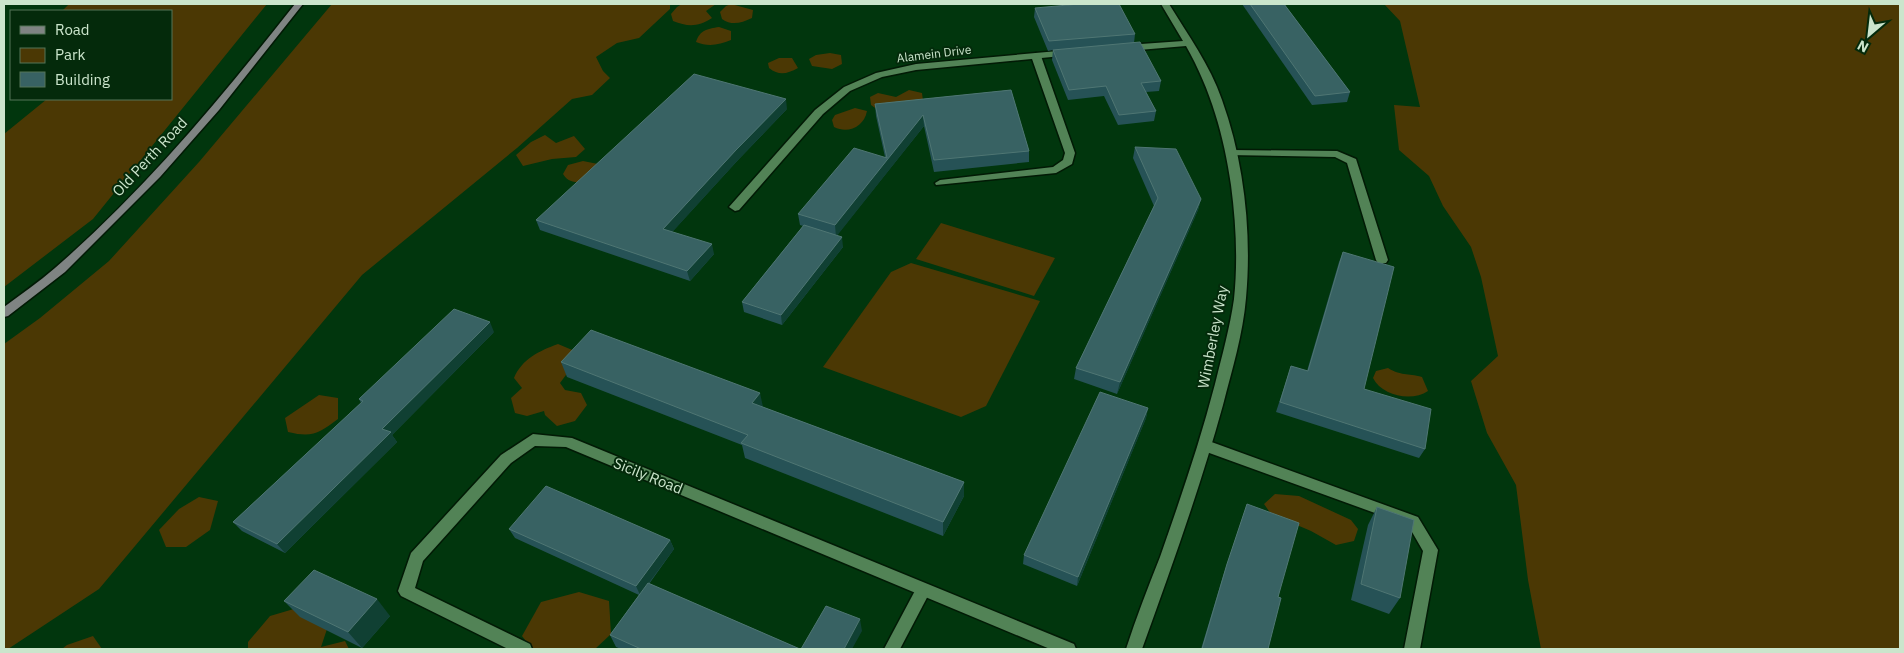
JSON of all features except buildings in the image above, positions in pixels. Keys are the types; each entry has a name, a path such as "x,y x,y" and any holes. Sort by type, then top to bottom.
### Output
{"main road":[{"name":"Old Perth Road","path":"4,313 60,270 179,149 246,73 299,4"}],"street":[{"name":"Wimberley Way","path":"1134,649 1206,446 1227,363 1240,300 1242,255 1232,153 1216,99 1189,43 1165,4"},
{"path":"1113,50 1189,43"},
{"name":"Alamein Drive","path":"735,207 819,112 847,89 879,75 916,67 1084,52"},
{"path":"940,183 1056,170 1068,162 1070,153 1036,56"},
{"path":"1232,153 1337,154 1352,161 1382,260"},
{"name":"Sicily Road","path":"524,649 406,591 416,558 506,459 533,440 567,442 1068,649"},
{"path":"1206,446 1413,521 1431,550 1412,649"},
{"path":"892,649 923,590"}],"green space":[{"path":"69,4 267,4 93,219 4,287 4,134 46,100 172,100 172,10 63,10"},
{"path":"332,4 670,4 670,9 639,38 617,43 596,57 603,71 610,78 592,95 572,99 517,148 362,275 99,589 8,649 4,649 4,344 40,318 109,261 199,162"},
{"path":"682,4 716,4 706,11 712,18 693,25 673,21 671,14"},
{"path":"731,4 753,10 752,18 737,23 722,19 720,12"},
{"path":"1384,4 1900,4 1900,649 1541,649 1528,580 1516,485 1487,433 1471,381 1498,356 1481,277 1471,247 1443,206 1429,176 1399,150 1394,105 1420,107 1400,21"},
{"path":"719,27 731,31 731,40 714,45 696,42 704,31"},
{"path":"830,53 841,55 842,64 832,69 812,66 809,59 816,55"},
{"path":"779,58 792,58 798,68 783,73 769,68 768,63"},
{"path":"909,90 922,93 923,101 878,110 871,105 870,97 878,93 896,97"},
{"path":"855,108 867,111 859,125 845,130 834,127 832,120 835,115"},
{"path":"545,135 556,143 574,136 585,149 576,157 552,159 523,166 516,155 531,142"},
{"path":"583,161 598,164 596,181 573,182 566,178 563,174 568,165"},
{"path":"941,223 1055,258 1034,296 916,259"},
{"path":"911,263 1040,301 986,406 961,417 823,367 891,272"},
{"path":"558,344 577,352 577,360 560,383 565,390 581,393 587,405 575,421 557,426 545,415 544,411 527,416 515,413 511,398 522,388 514,378 517,371 532,356"},
{"path":"1388,368 1393,371 1422,377 1428,391 1414,396 1406,396 1390,393 1383,389 1373,378 1376,371"},
{"path":"319,395 338,398 338,419 315,433 297,434 288,432 285,418"},
{"path":"1275,494 1299,496 1351,520 1358,529 1354,541 1336,545 1311,531 1271,514 1264,504"},
{"path":"199,497 218,501 210,530 186,547 166,547 159,530 179,509"},
{"path":"579,592 609,601 611,634 595,649 532,649 522,636 541,602"},
{"path":"314,603 334,608 321,647 345,641 349,649 248,649 248,642 270,616"},
{"path":"93,636 102,649 62,649 67,645"}]}
